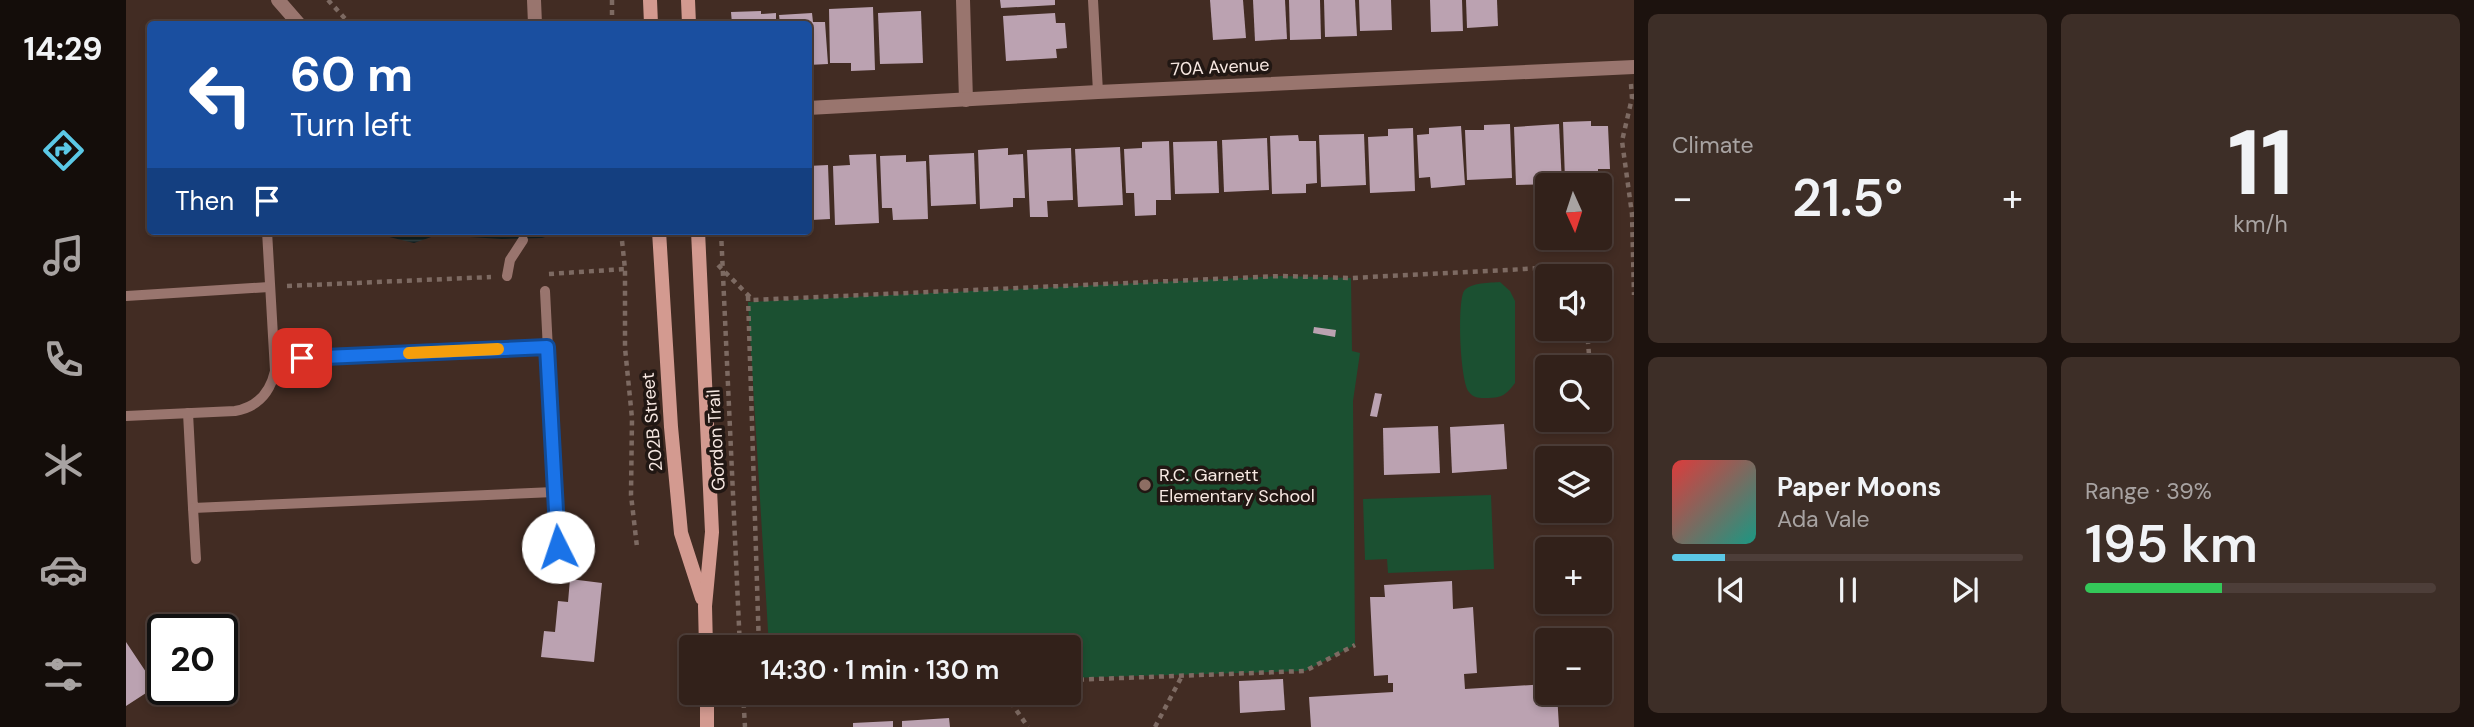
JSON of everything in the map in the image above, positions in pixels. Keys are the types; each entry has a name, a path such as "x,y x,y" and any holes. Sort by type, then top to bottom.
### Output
{"main road":[{"path":"650,0 651,21"},
{"path":"688,0 689,21"},
{"name":"202B Street","path":"659,235 669,400 681,533 705,606"},
{"name":"202B Street","path":"698,235 712,532 705,606 706,635"},
{"path":"707,705 707,727"}],"street":[{"path":"278,0 296,21"},
{"path":"534,0 535,21"},
{"path":"963,0 966,100"},
{"name":"70A Avenue","path":"812,108 1632,67"}],"lane":[{"path":"1093,0 1097,92"},
{"path":"126,416 235,411 253,405 264,397 272,384 275,359 267,235"},
{"path":"507,276 510,260 523,240"},
{"path":"126,296 269,287"},
{"path":"545,291 558,547"},
{"path":"275,359 547,347"},
{"path":"188,413 196,559"},
{"path":"193,508 554,492"}],"path":[{"path":"328,0 347,21"},
{"path":"612,0 612,21"},
{"path":"1632,67 1632,97 1622,141 1632,214 1634,295"},
{"path":"621,235 625,269 625,348 632,418 631,495 637,547"},
{"name":"Gordon Trail","path":"721,235 739,635"},
{"path":"698,249 722,268 753,300 1282,276 1351,278 1535,268"},
{"path":"546,274 625,269"},
{"path":"269,287 507,276"},
{"path":"748,295 759,635"},
{"path":"1081,680 1305,671 1355,645"},
{"path":"1155,727 1182,676"},
{"path":"743,705 744,727"},
{"path":"1014,705 1028,727"}],"green space":[{"path":"1281,276 1351,278 1352,351 1360,353 1353,401 1355,645 1305,671 1081,678 1081,635 768,635 748,302"},
{"path":"1500,282 1510,291 1515,301 1515,383 1501,396 1478,398 1469,392 1463,373 1460,325 1462,298 1464,291 1471,286"},
{"path":"1491,495 1494,569 1388,573 1387,559 1365,560 1363,499"}],"shaded area":[{"path":"381,235 437,235 414,243"},
{"path":"437,235 552,235 542,238 502,239"}],"building":[{"path":"1000,0 1055,0 1055,5 1001,8"},
{"path":"1210,0 1243,0 1246,38 1213,40"},
{"path":"1253,0 1285,0 1287,39 1255,41"},
{"path":"1289,0 1320,0 1321,39 1290,40"},
{"path":"1324,0 1355,0 1357,36 1325,37"},
{"path":"1359,0 1391,0 1392,30 1360,31"},
{"path":"1430,0 1462,0 1463,31 1431,32"},
{"path":"1466,0 1497,0 1498,26 1467,28"},
{"path":"873,7 875,70 851,71 851,63 830,63 829,9"},
{"path":"921,11 923,63 880,64 878,13"},
{"path":"731,12 776,13 776,21 732,21"},
{"path":"812,13 813,22 825,22 828,64 812,65 812,21 780,21 779,15"},
{"path":"1055,13 1056,23 1065,23 1067,48 1056,49 1057,58 1006,61 1003,16"},
{"path":"1591,121 1591,126 1608,126 1610,169 1598,169 1598,173 1565,173 1563,122"},
{"path":"1510,124 1512,178 1467,180 1465,130 1484,130 1484,125"},
{"path":"1559,124 1561,173 1535,173 1535,185 1516,185 1514,127"},
{"path":"1461,126 1465,185 1431,188 1430,177 1419,178 1417,135 1429,134 1429,128"},
{"path":"1413,128 1415,191 1370,193 1368,137 1388,136 1388,129"},
{"path":"1364,134 1366,185 1321,187 1319,135"},
{"path":"1298,135 1299,141 1316,141 1317,183 1306,184 1306,193 1272,194 1270,136"},
{"path":"1267,138 1269,190 1224,192 1222,140"},
{"path":"1169,141 1171,200 1156,200 1156,215 1135,216 1134,193 1126,193 1124,149 1142,148 1142,142"},
{"path":"1217,141 1219,193 1175,194 1173,142"},
{"path":"1120,147 1123,205 1078,207 1075,149"},
{"path":"1008,148 1008,155 1023,154 1025,198 1013,198 1013,207 980,209 978,150"},
{"path":"1071,148 1073,200 1047,201 1048,217 1030,217 1027,150"},
{"path":"974,153 976,204 931,206 929,155"},
{"path":"876,154 879,223 835,225 833,166 850,165 849,155"},
{"path":"906,155 906,162 926,161 928,219 893,220 892,208 882,208 880,156"},
{"path":"828,165 830,219 812,220 812,166"},
{"path":"1314,327 1336,330 1335,337 1313,333"},
{"path":"1375,393 1382,394 1377,417 1370,416"},
{"path":"1504,424 1507,469 1452,473 1450,427"},
{"path":"1438,426 1440,473 1384,475 1383,428"},
{"path":"570,579 602,583 594,662 541,657 544,631 555,632 558,601 568,602"},
{"path":"1452,581 1453,609 1473,607 1477,673 1464,674 1465,689 1535,685 1535,705 1558,705 1559,727 1311,727 1309,697 1393,692 1393,683 1388,683 1388,675 1374,676 1370,597 1385,597 1384,585"},
{"path":"126,642 147,674 147,692 126,706"},
{"path":"1283,679 1285,710 1240,713 1239,681"},
{"path":"949,718 950,727 902,727 902,721"},
{"path":"893,721 893,727 853,727 853,723"}],"slow traffic":[{"path":"409,353 498,349"}],"place":[{"name":"R.C. Garnett Elementary School","path":"1145,485"}],"route":[{"path":"302,358 547,347 558,547"}]}
